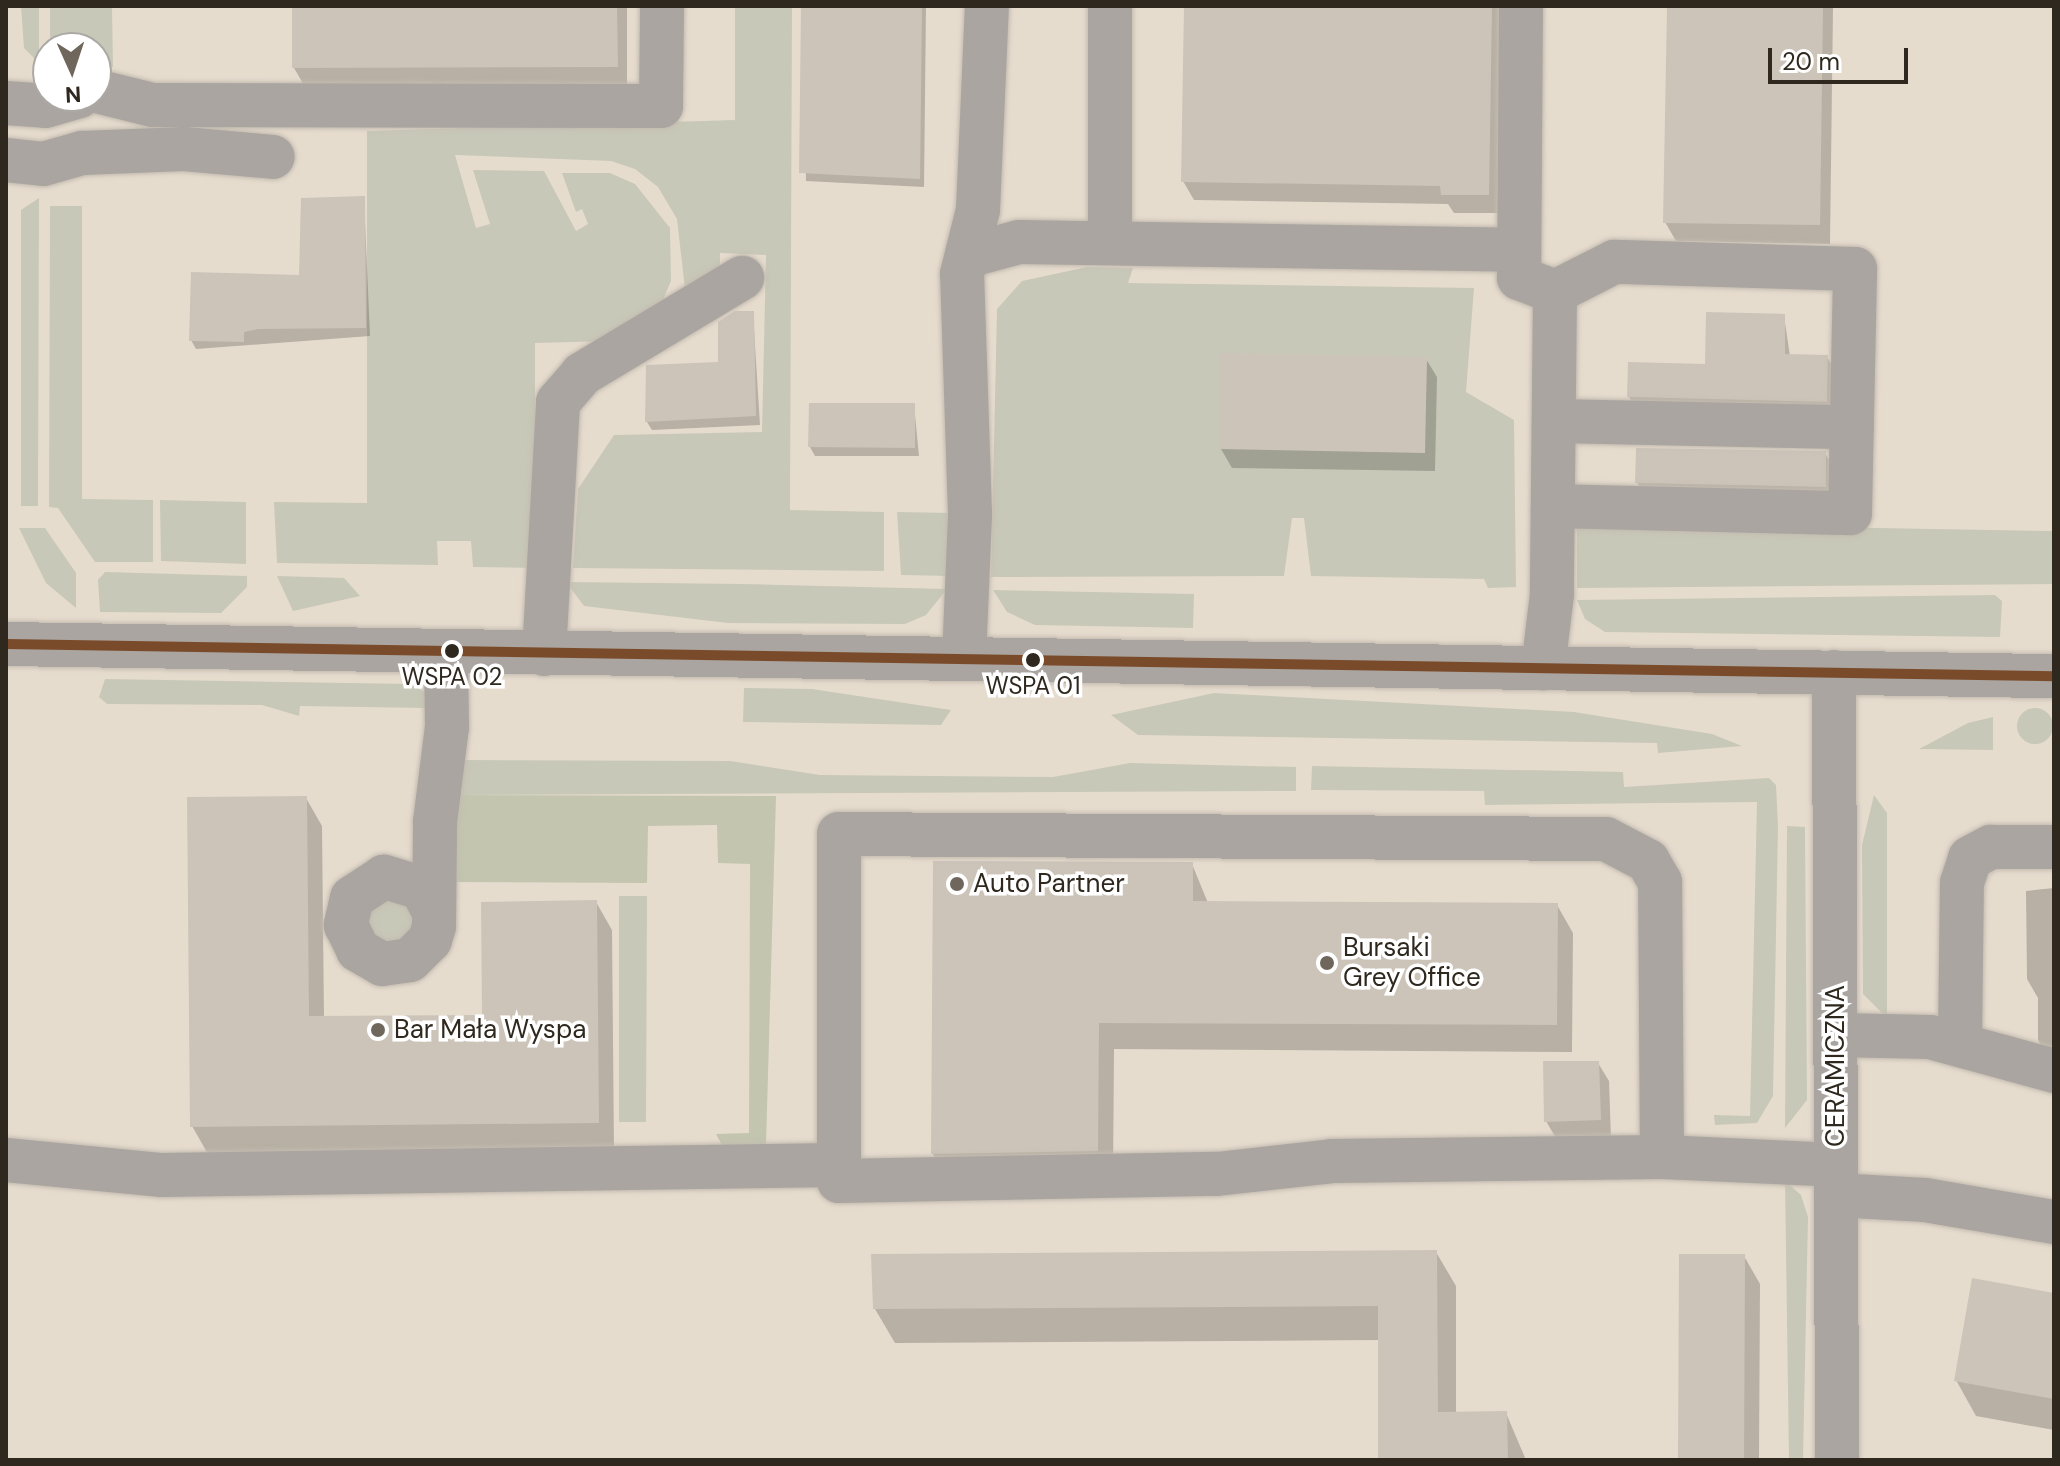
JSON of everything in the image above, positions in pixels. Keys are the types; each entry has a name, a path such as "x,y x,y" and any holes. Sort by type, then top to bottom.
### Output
{"street":[{"path":"112,95 153,105 661,106 662,6"},
{"path":"964,659 967,256 978,210 987,6"},
{"path":"1110,6 1110,243"},
{"path":"1521,6 1519,278 1555,292 1614,262 1855,269 1850,513 1553,506"},
{"path":"6,103 32,105"},
{"path":"6,160 43,164 82,153 184,149 273,157"},
{"path":"967,256 1019,242 1517,250"},
{"path":"544,654 558,402 582,374 742,278"},
{"path":"1543,668 1553,506 1555,292"},
{"path":"1554,421 1852,427"},
{"path":"6,644 2054,676"},
{"path":"435,822 360,889 347,911 350,939 382,964 422,951 434,912 435,822 447,727 446,653"},
{"name":"CERAMICZNA","path":"1834,672 1837,1460"},
{"path":"1662,1157 1660,882 1648,861 1606,839 839,834 839,1181 1217,1174 1332,1161 1662,1157 1836,1180 1925,1200 2054,1222"},
{"path":"1960,1043 1962,883 1970,858 1991,847 2054,847"},
{"path":"360,889 384,877 410,881 434,912"},
{"path":"1836,1035 1960,1043 1987,1058 2054,1071"},
{"path":"6,1160 162,1175 838,1165"}],"green space":[{"path":"21,6 39,6 39,32 32,32 32,56 24,48"},
{"path":"50,6 112,6 113,67 112,32 50,32"},
{"path":"735,6 792,6 790,510 884,512 884,571 573,568 578,489 614,435 762,432 766,255 720,253 720,267 685,289 677,219 658,187 635,169 611,161 455,155 476,228 490,224 473,170 544,171 576,231 588,224 582,209 576,212 562,173 610,173 635,184 670,228 671,281 656,316 612,341 535,343 535,568 473,567 471,541 437,541 438,565 277,563 274,502 367,503 367,131 735,120"},
{"path":"39,198 38,506 21,506 21,210"},
{"path":"50,206 82,206 82,499 153,500 153,562 95,562 58,508 49,507"},
{"path":"1087,267 1133,268 1128,283 1474,288 1466,392 1514,420 1516,587 1488,588 1484,579 1311,576 1304,518 1292,518 1284,576 991,577 997,309 1022,281"},
{"path":"160,500 246,502 246,564 161,561"},
{"path":"897,512 952,513 950,576 901,575"},
{"path":"1577,523 2054,531 2054,584 1577,588"},
{"path":"19,528 45,528 76,573 76,608 46,583"},
{"path":"105,572 247,576 247,587 221,613 100,612 98,580"},
{"path":"277,576 344,578 360,596 293,611"},
{"path":"566,582 947,589 926,615 905,624 728,623 584,606"},
{"path":"993,590 1194,594 1193,628 1035,625 1007,612"},
{"path":"1995,595 2002,601 2000,637 1605,632 1585,619 1577,600"},
{"path":"105,679 410,684 428,694 425,708 300,706 299,716 262,705 107,704 99,697"},
{"path":"744,688 812,689 951,710 941,725 743,722"},
{"path":"1214,693 1574,712 1712,734 1742,746 1658,753 1657,743 1138,735 1111,715"},
{"path":"2035,708 2048,713 2053,726 2048,739 2035,744 2022,739 2017,726 2022,713"},
{"path":"1993,717 1993,750 1919,749 1968,723"},
{"path":"460,760 730,761 820,775 1053,777 1130,763 1296,767 1296,791 455,795"},
{"path":"1312,766 1623,772 1624,787 1769,778 1776,785 1778,826 1773,1096 1757,1123 1715,1125 1714,1115 1750,1116 1757,802 1485,805 1484,791 1311,790"},
{"path":"455,795 776,796 766,1145 724,1149 716,1134 749,1133 750,864 718,863 717,825 648,826 647,883 444,882"},
{"path":"1874,795 1887,813 1887,1018 1863,994 1862,845"},
{"path":"1787,826 1805,827 1807,1100 1785,1128"},
{"path":"377,895 416,907 411,940 376,945 363,910"},
{"path":"619,896 647,896 646,1122 619,1122"},
{"path":"1785,1181 1801,1195 1808,1217 1803,1460 1789,1460"}],"building":[{"path":"292,6 617,6 618,67 292,68"},
{"path":"801,6 922,6 920,179 799,173"},
{"path":"1184,6 1492,6 1489,195 1441,195 1440,186 1181,182"},
{"path":"1667,6 1823,6 1820,225 1663,223"},
{"path":"365,196 366,328 258,329 244,332 244,342 189,341 191,272 299,275 301,198"},
{"path":"735,311 754,311 756,416 645,422 646,365 718,362 718,322"},
{"path":"1706,312 1785,314 1785,354 1828,355 1827,402 1627,397 1628,362 1705,364"},
{"path":"1220,353 1427,357 1425,453 1219,449"},
{"path":"809,403 915,403 915,448 808,447"},
{"path":"1636,448 1826,451 1826,487 1635,483"},
{"path":"307,796 309,1016 482,1015 481,902 597,900 599,1123 190,1127 187,797"},
{"path":"933,861 1193,862 1193,901 1558,903 1557,1025 1099,1023 1098,1151 931,1154"},
{"path":"1543,1061 1599,1061 1601,1120 1544,1122"},
{"path":"1437,1250 1438,1412 1507,1411 1508,1460 1378,1460 1378,1306 873,1309 871,1254"},
{"path":"1679,1254 1745,1254 1744,1460 1678,1460"},
{"path":"1972,1278 2054,1293 2054,1399 1954,1381"}],"transit line":[{"path":"6,644 2054,676"}],"place":[{"name":"WSPA 02","path":"452,651"},
{"name":"WSPA 01","path":"1033,660"},
{"name":"Auto Partner","path":"957,884"},
{"name":"Bursaki Grey Office","path":"1327,963"},
{"name":"Bar Mała Wyspa","path":"378,1030"}]}
